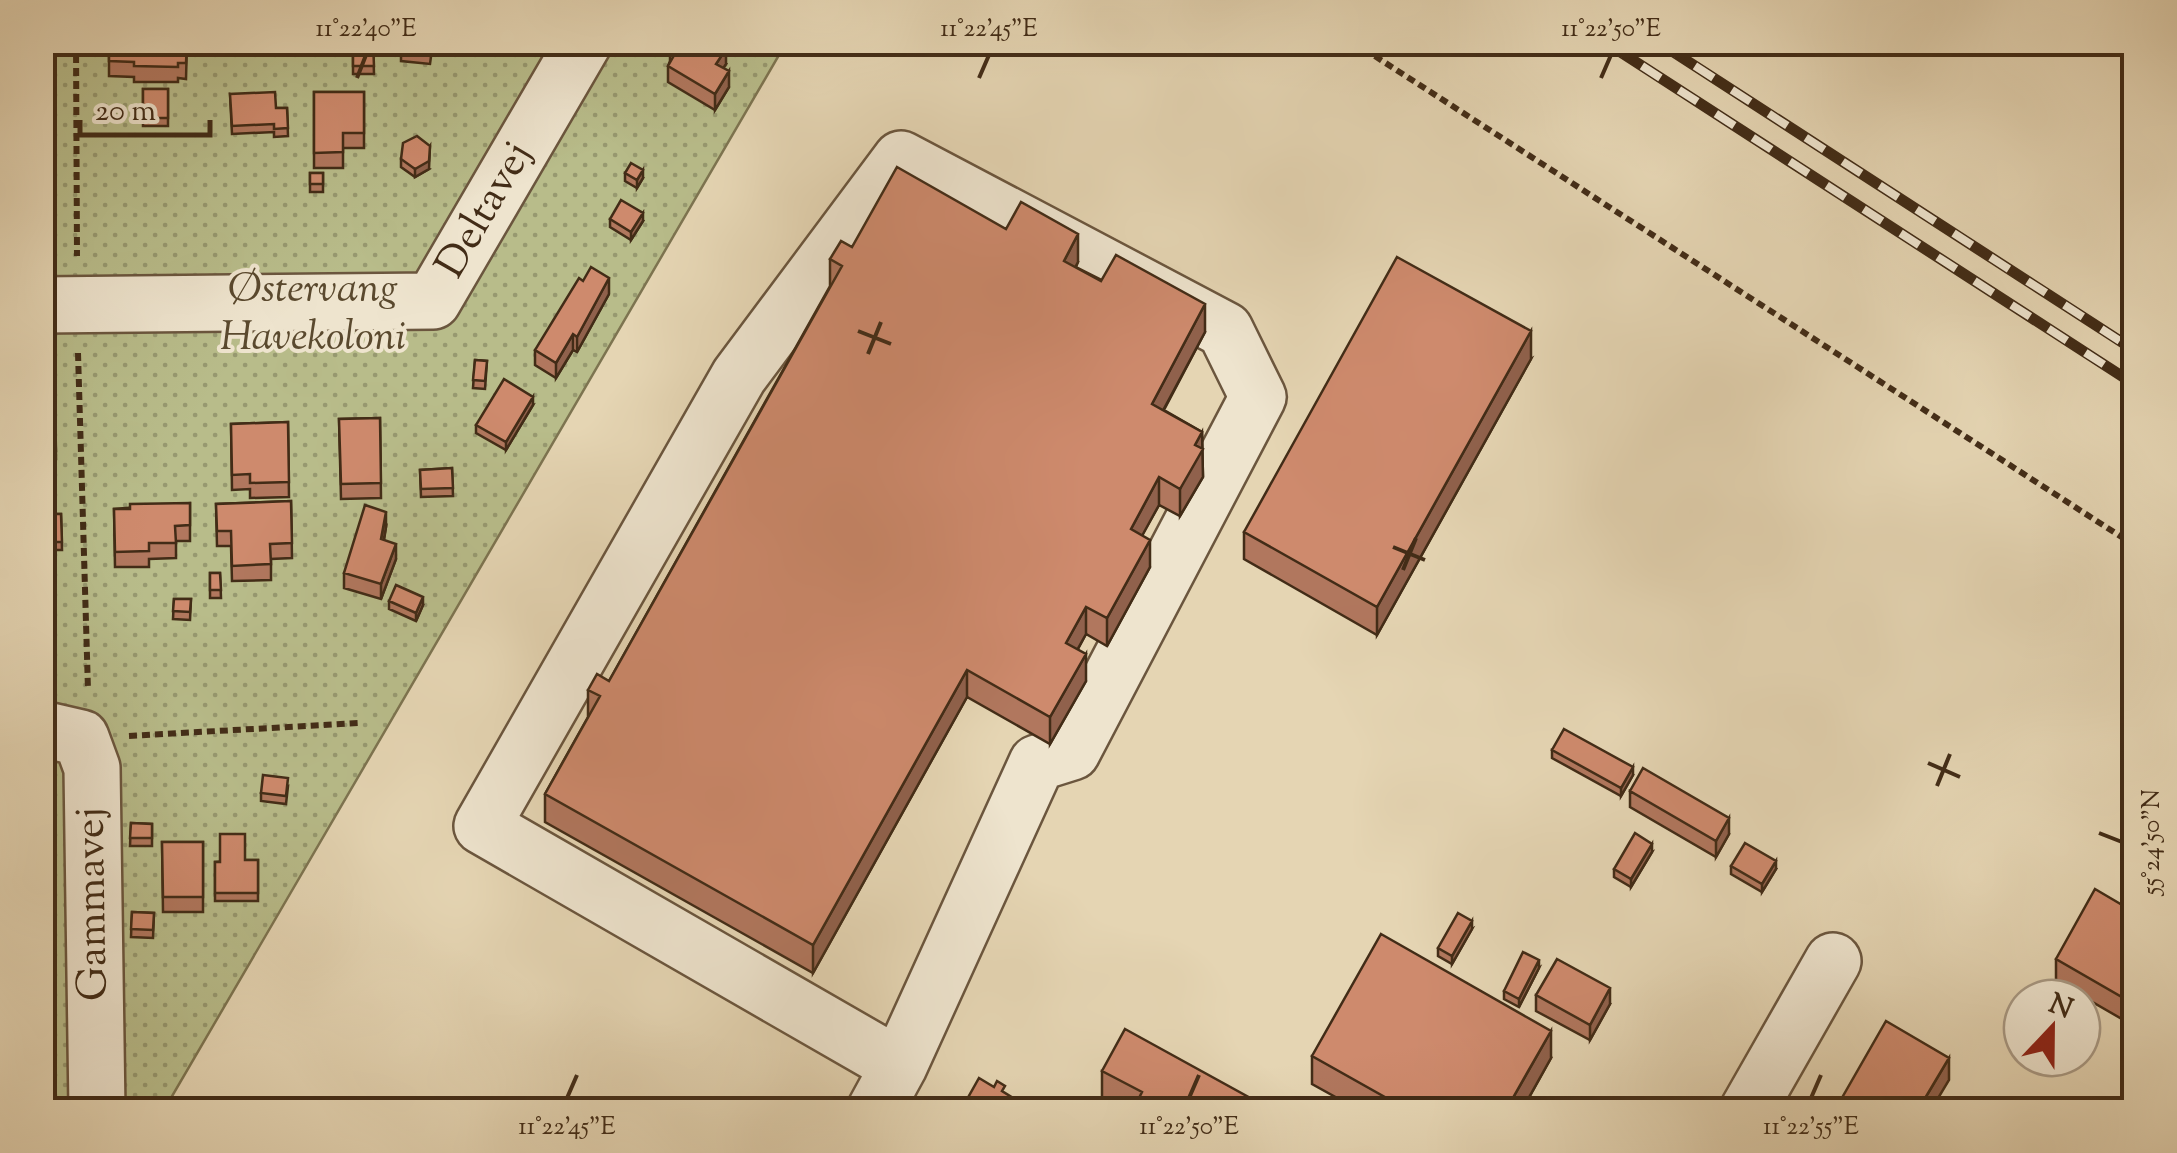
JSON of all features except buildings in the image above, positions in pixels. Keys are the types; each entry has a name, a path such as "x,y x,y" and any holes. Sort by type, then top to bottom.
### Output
{"street":[{"name":"Deltavej","path":"60,305 434,300 584,42"},
{"path":"901,159 1225,330 1258,397 1072,752 1037,762 887,1088 482,826 739,376 901,159"},
{"name":"Gammavej","path":"62,734 92,768 97,1110"},
{"path":"1748,1110 1833,961"}],"path":[{"path":"62,734 88,710 60,305 76,42"},
{"path":"1354,42 2134,545"},
{"path":"62,734 358,723"}],"green space":[{"name":"Østervang Havekoloni","path":"42,43 786,43 164,1110 43,1110"}],"railway":[{"path":"1605,42 2134,384"},
{"path":"1658,42 2134,350"}]}
